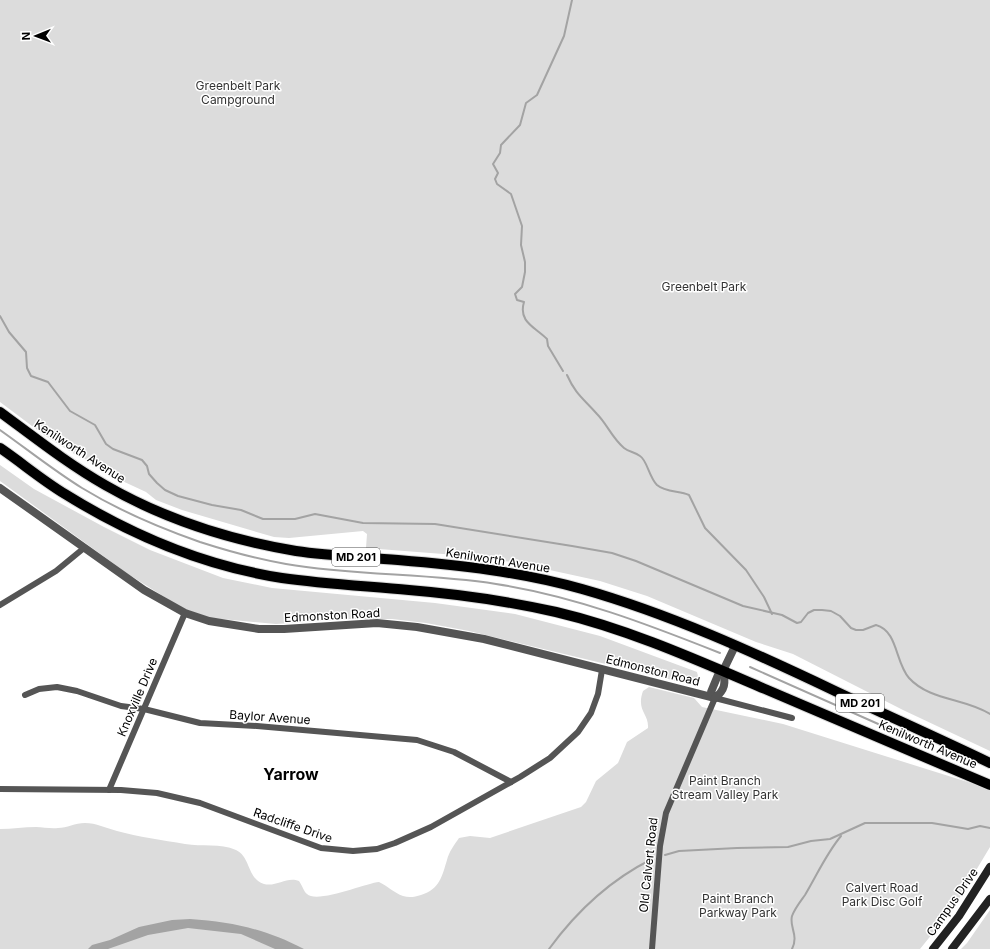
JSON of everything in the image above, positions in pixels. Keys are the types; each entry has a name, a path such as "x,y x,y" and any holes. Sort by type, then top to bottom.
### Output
{"main road":[{"name":"Kenilworth Avenue","path":"0,412 74,466 104,484 158,511 208,530 249,542 296,551 464,566 582,589 650,611 735,646 990,763"},
{"name":"Kenilworth Avenue","path":"0,448 65,494 130,530 181,552 216,563 282,578 332,584 440,593 522,605 589,621 636,636 723,671 990,785"},
{"name":"Campus Drive","path":"933,949 959,916 990,868"},
{"path":"952,949 990,899"}],"street":[{"name":"Edmonston Road","path":"0,488 144,590 185,613 209,622 259,629 284,630 377,623 417,627 484,639 792,718"},
{"path":"0,605 56,571 84,548"},
{"name":"Knoxville Drive","path":"109,790 185,613"},
{"name":"Old Calvert Road","path":"652,949 660,846 666,813 676,785 715,698 721,693 726,681 723,671 735,646"},
{"name":"Radcliffe Drive","path":"0,789 109,790 137,791 172,795 200,803 321,848 353,851 385,847 410,837 511,782 550,758 578,732 591,713 595,704 602,670"},
{"name":"Baylor Avenue","path":"25,695 39,688 57,687 77,691 114,704 144,709 200,723 257,726 417,740 454,752 511,782"}],"green space":[{"name":"Greenbelt Park","path":"0,0 990,0 990,751 903,710 793,654 756,642 647,596 600,581 513,562 456,555 366,548 367,534 363,531 289,538 274,537 182,510 156,500 146,492 118,479 101,465 79,457 44,435 0,402"},
{"path":"0,465 34,489 104,527 150,550 223,578 272,588 435,603 515,614 600,636 697,672 699,680 695,684 689,684 469,631 426,623 392,619 350,619 276,624 211,618 191,612 128,574 0,481"},
{"path":"649,687 694,698 702,707 783,724 990,789 990,847 954,907 920,949 0,949 0,829 36,827 55,828 81,823 93,824 125,833 151,838 191,845 230,848 241,853 255,878 264,884 269,885 290,880 299,881 306,893 312,896 331,895 379,882 403,896 416,896 427,892 436,886 442,877 449,854 459,838 470,836 490,838 581,807 586,802 596,781 618,763 627,742 648,728 647,719 642,708 641,698 643,691"},
{"path":"990,910 990,949 961,949 967,943"}],"shaded area":[{"path":"190,919 220,922 248,928 276,936 304,949 275,949 241,934 188,928 148,935 108,949 88,949 92,945 110,940 139,927 172,920"}],"waterway":[{"path":"563,371 548,346 547,339 525,319 523,315 524,302 517,300 515,294 522,287 525,272 525,262 521,245 522,226 511,194 497,184 495,179 498,173 493,164 500,153 501,145 520,125 526,103 537,95 564,36 572,0"},
{"path":"0,316 9,332 26,352 27,368 31,376 48,382 70,411 95,425 106,444 113,449 142,460 147,466 149,474 157,483 165,490 178,496 212,505 241,510 263,519 295,519 315,514 363,523 435,524 612,553 636,561 743,606 782,615 797,623 801,622 808,613 814,610 831,611 840,616 851,628 856,630 863,630 876,625 883,628 896,648 904,671 917,685 937,695 970,705 990,714"},
{"path":"567,375 577,392 601,418 620,444 642,458 657,485 664,489 689,495 705,528 746,570 764,597 772,614"},
{"path":"0,430 82,488 125,511 185,537 264,560 312,568 470,580 525,589 582,603 610,612 720,653"},
{"path":"750,667 894,731"},
{"path":"665,855 679,851 788,847 811,841 830,839 865,823 932,823 968,829 980,826 990,828"},
{"path":"792,949 795,939 791,920 793,913 805,895 826,857 841,836"},
{"path":"549,949 559,935 595,898 622,877 652,859"}],"district":[{"name":"Yarrow","path":"291,774"}],"park label":[{"name":"Greenbelt Park Campground","path":"238,92"},
{"name":"Paint Branch Stream Valley Park","path":"725,787"},
{"name":"Calvert Road Park Disc Golf","path":"882,894"},
{"name":"Paint Branch Parkway Park","path":"738,905"}]}
